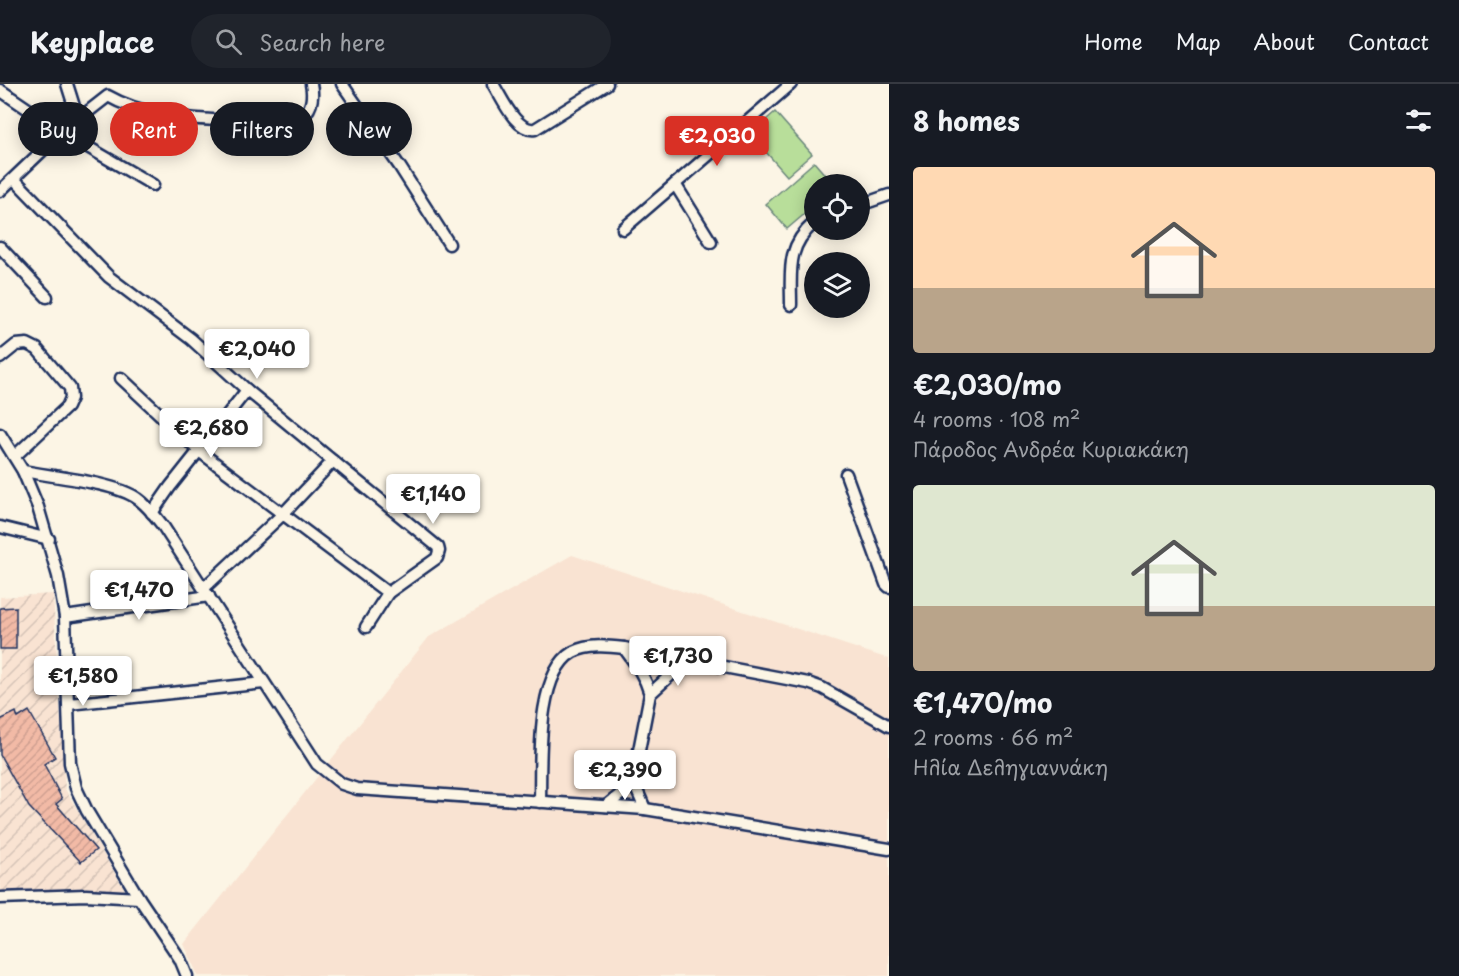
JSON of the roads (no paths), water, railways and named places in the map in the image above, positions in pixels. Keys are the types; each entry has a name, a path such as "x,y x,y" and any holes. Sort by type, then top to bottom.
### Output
{"street":[{"path":"67,84 73,102"},
{"path":"98,104 108,96 121,104 182,117 243,120 294,117 304,114 309,108 312,94 311,84"},
{"path":"342,84 450,244"},
{"path":"493,84 518,124 526,130 535,129 603,85"},
{"path":"623,229 791,84"},
{"path":"0,90 18,102"},
{"path":"98,153 153,185"},
{"path":"0,191 37,156"},
{"path":"14,179 126,292 191,339 247,390 438,547 437,558 387,593 366,627"},
{"path":"675,184 711,242"},
{"path":"870,202 889,195"},
{"path":"791,305 790,263 804,231"},
{"path":"0,247 47,297"},
{"path":"0,358 16,345 27,344 37,349 70,388 71,398 68,407 15,456"},
{"path":"121,378 199,451 387,593"},
{"path":"152,513 247,390"},
{"path":"0,434 23,471 49,540 58,576 65,617 70,763 76,788 87,811 139,898 180,959 187,976"},
{"path":"65,617 207,592 333,461"},
{"path":"23,471 98,485 126,492 138,498 152,513 207,592 318,764 342,784 357,789 645,809 889,849"},
{"path":"846,474 883,578 889,587"},
{"path":"0,527 49,540"},
{"path":"540,802 541,731 544,708 555,673 563,659 575,651 599,646 624,648 808,683 822,688 889,726"},
{"path":"606,806 633,781 650,694 647,682 624,648"},
{"path":"650,694 687,660"},
{"path":"69,704 264,683"},
{"path":"633,781 645,809"},
{"path":"0,898 86,895 139,898"}]}
